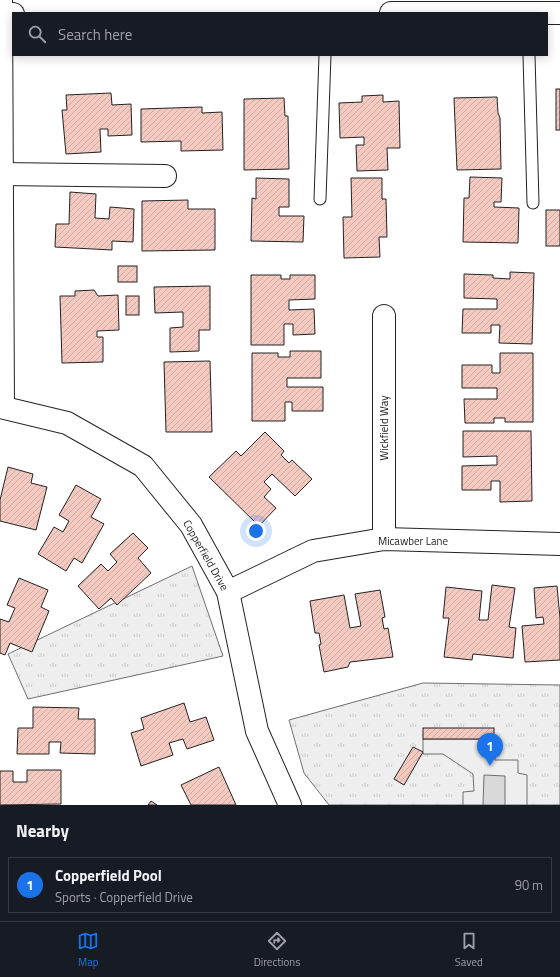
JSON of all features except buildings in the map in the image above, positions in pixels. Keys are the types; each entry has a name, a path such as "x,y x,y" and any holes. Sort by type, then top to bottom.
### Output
{"street":[{"path":"2,407 1,174 4,10"},
{"path":"548,13 560,13"},
{"path":"1,174 165,176"},
{"name":"Wickfield Way","path":"384,316 384,539"},
{"name":"Copperfield Drive","path":"2,407 67,423 143,466 191,525 228,592 258,731 290,805"},
{"name":"Micawber Lane","path":"228,592 313,551 384,539 560,544"}],"lane":[{"path":"320,199 325,56"},
{"path":"529,56 533,203"}],"green space":[{"path":"192,566 223,656 28,699 8,654"},
{"path":"423,683 560,685 560,805 329,805 304,773 289,720"},
{"path":"423,739 494,739 495,760 518,760 518,773 527,775 527,805 463,805 463,792 474,791 473,774 443,754 423,754"}],"shaded area":[{"path":"484,775 505,776 505,805 483,805"}],"place":[{"name":"Copperfield Pool","path":"490,766"}]}
